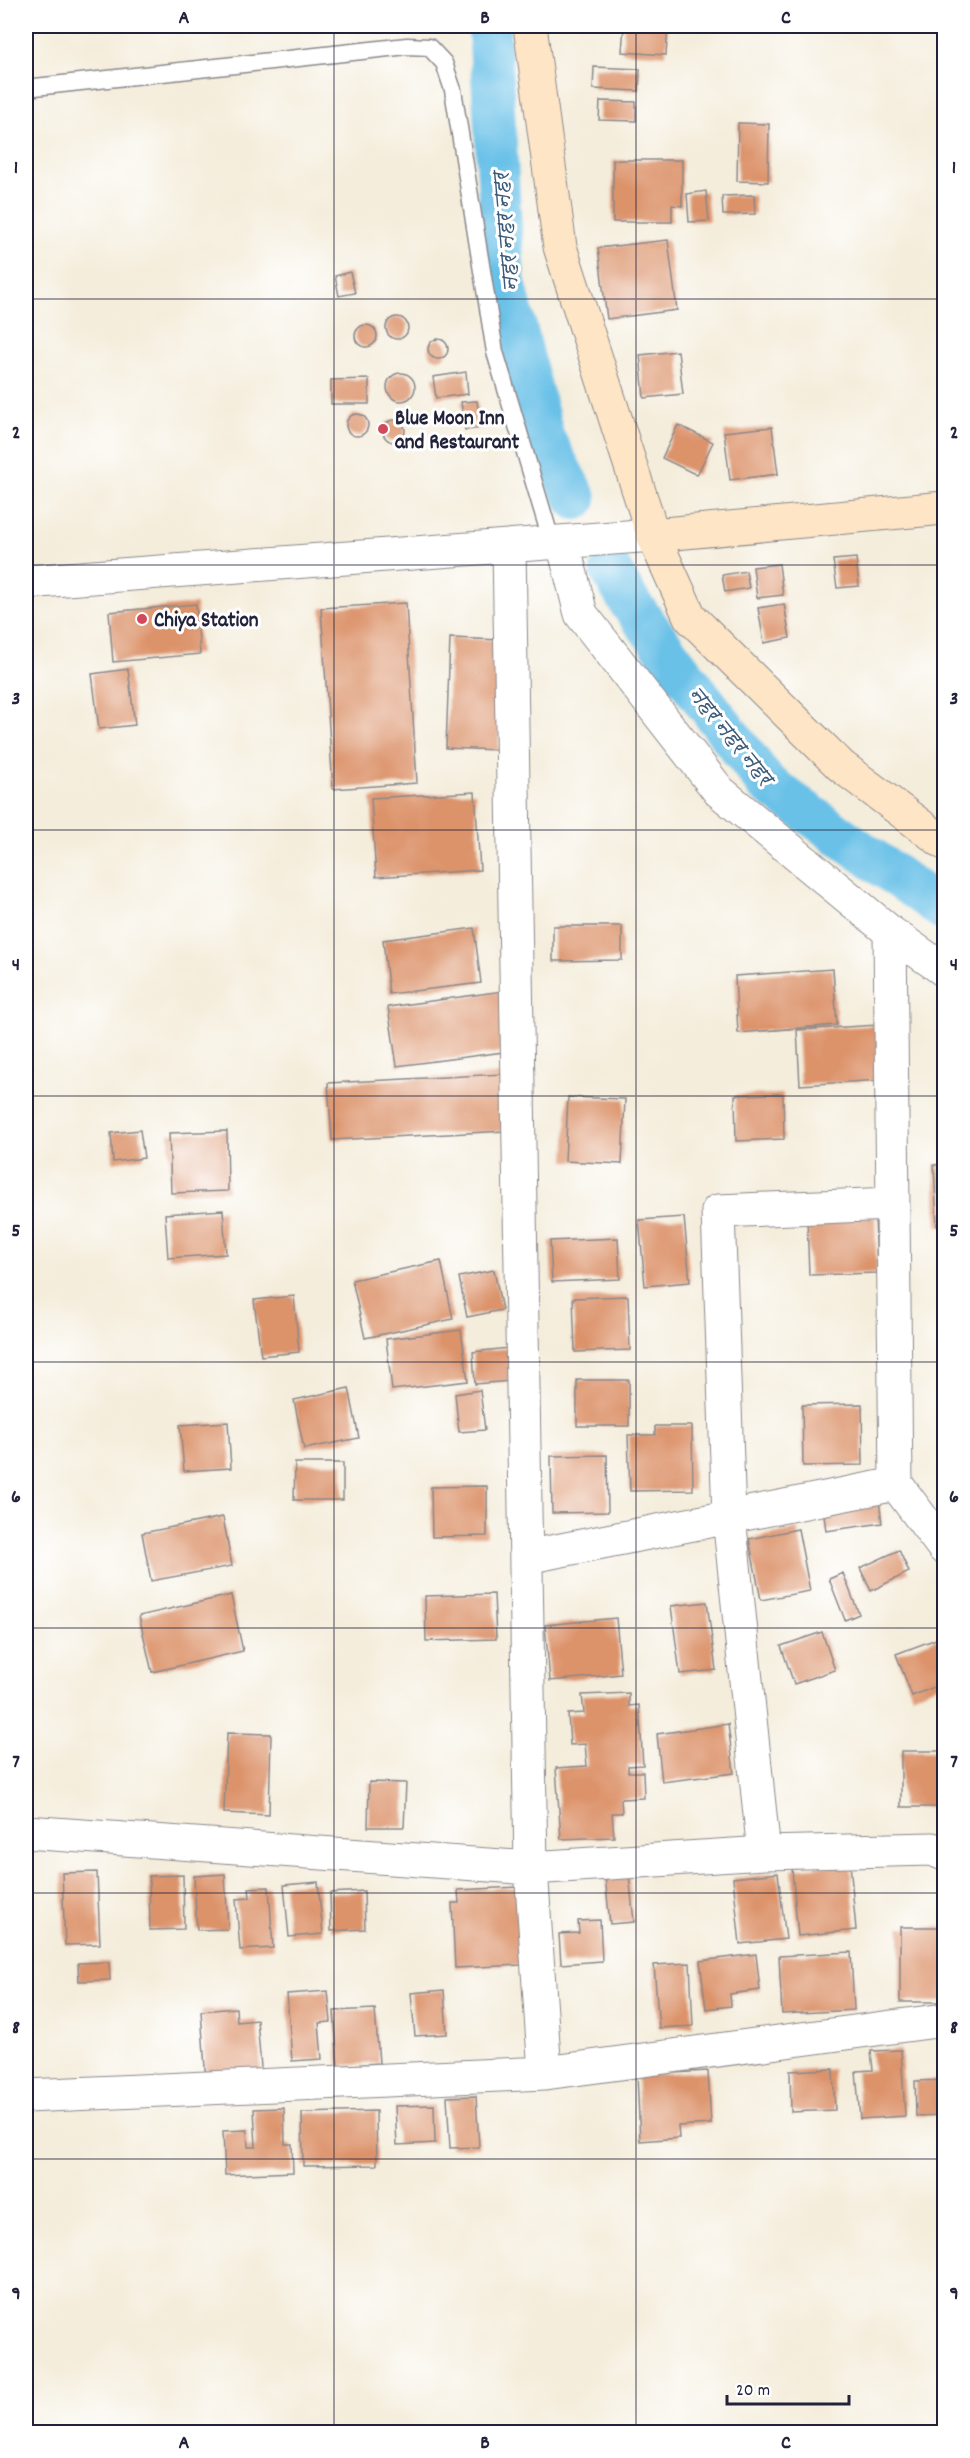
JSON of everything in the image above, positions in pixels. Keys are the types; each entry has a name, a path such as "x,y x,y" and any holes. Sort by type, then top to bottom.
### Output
{"main road":[{"path":"530,26 560,247 653,534 690,617 841,766 945,843"},
{"path":"653,534 945,508"}],"street":[{"path":"26,582 509,547 653,534"},
{"path":"558,543 581,614 718,791 890,932 945,970"},
{"path":"509,547 531,1868 545,2073"},
{"path":"890,932 896,1484 945,1548"},
{"path":"764,1853 729,1517 718,1211 893,1204"},
{"path":"526,1557 896,1484"},
{"path":"26,1832 531,1868 764,1853 932,1849 945,1854"},
{"path":"26,2096 545,2073 945,2020"}],"lane":[{"path":"26,88 407,46 429,47 444,63 453,90 495,352 558,543"}],"building":[{"path":"624,26 668,26 666,55 622,52"},
{"path":"594,67 640,69 639,91 593,89"},
{"path":"600,101 636,102 636,121 599,120"},
{"path":"738,123 769,124 768,182 737,181"},
{"path":"613,160 682,160 682,206 672,205 672,222 613,222"},
{"path":"706,191 709,221 689,222 687,194"},
{"path":"754,195 755,214 723,215 722,196"},
{"path":"668,240 677,310 607,319 598,248"},
{"path":"350,272 355,293 339,296 335,276"},
{"path":"397,317 405,320 408,328 405,336 397,339 389,336 386,328 389,320"},
{"path":"366,325 374,328 377,336 374,344 366,347 358,344 355,336 358,328"},
{"path":"438,339 445,342 448,349 445,356 438,359 431,356 428,349 431,342"},
{"path":"678,351 683,394 644,398 640,355"},
{"path":"466,372 468,394 436,398 433,377"},
{"path":"401,373 411,377 415,387 411,397 401,401 391,397 387,387 391,377"},
{"path":"369,379 369,404 331,404 331,380"},
{"path":"477,401 481,428 465,430 461,402"},
{"path":"357,414 365,417 368,425 365,433 357,436 349,433 346,425 349,417"},
{"path":"394,420 402,423 405,431 402,439 394,442 386,439 383,431 386,423"},
{"path":"678,425 713,442 697,475 662,458"},
{"path":"772,427 778,474 730,480 724,432"},
{"path":"856,558 859,586 837,588 833,560"},
{"path":"779,564 783,595 757,598 753,567"},
{"path":"746,571 749,588 725,592 722,575"},
{"path":"406,603 417,783 333,789 321,608"},
{"path":"196,604 200,654 113,662 109,612"},
{"path":"784,604 790,638 764,643 758,608"},
{"path":"450,638 502,640 499,750 446,748"},
{"path":"128,669 135,725 99,729 92,674"},
{"path":"475,792 480,870 376,877 371,798"},
{"path":"553,926 622,926 622,960 553,961"},
{"path":"474,928 481,983 389,994 383,940"},
{"path":"833,969 837,1025 738,1033 735,976"},
{"path":"503,991 511,1051 397,1066 388,1007"},
{"path":"878,1025 881,1080 800,1085 797,1030"},
{"path":"503,1074 506,1131 332,1140 328,1083"},
{"path":"783,1094 784,1139 736,1141 735,1095"},
{"path":"568,1097 625,1099 622,1164 565,1161"},
{"path":"140,1130 144,1158 113,1162 111,1133"},
{"path":"227,1131 228,1191 171,1193 169,1133"},
{"path":"944,1164 944,1226 937,1226 934,1165"},
{"path":"223,1210 226,1254 168,1258 165,1214"},
{"path":"875,1216 877,1273 809,1275 807,1218"},
{"path":"684,1217 690,1282 645,1286 639,1220"},
{"path":"618,1238 620,1279 552,1282 550,1241"},
{"path":"441,1261 453,1319 365,1338 352,1280"},
{"path":"494,1270 502,1310 467,1317 459,1277"},
{"path":"294,1296 299,1352 261,1356 254,1300"},
{"path":"628,1296 630,1350 575,1352 573,1298"},
{"path":"461,1330 468,1381 392,1390 386,1339"},
{"path":"508,1348 511,1381 475,1384 473,1352"},
{"path":"577,1380 629,1380 629,1426 577,1426"},
{"path":"349,1388 359,1438 304,1449 294,1400"},
{"path":"480,1390 485,1430 459,1432 455,1394"},
{"path":"862,1404 863,1465 803,1466 802,1405"},
{"path":"228,1422 231,1468 184,1471 180,1425"},
{"path":"655,1426 692,1426 693,1490 630,1491 628,1435 655,1435"},
{"path":"607,1455 608,1512 552,1513 551,1456"},
{"path":"295,1463 343,1463 343,1500 294,1500"},
{"path":"487,1486 487,1536 432,1537 431,1487"},
{"path":"879,1500 882,1523 826,1531 823,1507"},
{"path":"223,1517 232,1566 151,1581 142,1533"},
{"path":"798,1529 810,1591 761,1600 749,1539"},
{"path":"899,1550 909,1572 871,1591 860,1568"},
{"path":"843,1573 859,1614 845,1620 829,1579"},
{"path":"494,1594 496,1639 426,1641 425,1596"},
{"path":"231,1595 243,1651 152,1672 139,1616"},
{"path":"707,1602 716,1670 680,1674 671,1606"},
{"path":"616,1618 621,1674 550,1681 545,1625"},
{"path":"822,1632 835,1670 794,1684 781,1646"},
{"path":"944,1636 944,1683 912,1696 896,1654"},
{"path":"629,1693 629,1706 639,1705 643,1765 628,1766 628,1772 643,1772 644,1798 621,1799 622,1813 612,1813 614,1837 561,1839 556,1768 587,1766 585,1744 570,1745 568,1714 584,1713 582,1695"},
{"path":"728,1724 734,1773 662,1782 657,1734"},
{"path":"227,1733 271,1734 269,1815 224,1813"},
{"path":"901,1751 944,1751 944,1807 901,1807"},
{"path":"369,1782 406,1783 404,1827 368,1827"},
{"path":"850,1863 856,1930 798,1936 792,1869"},
{"path":"97,1872 100,1944 65,1945 62,1873"},
{"path":"778,1873 786,1939 740,1944 733,1878"},
{"path":"225,1874 228,1929 197,1930 194,1876"},
{"path":"629,1874 634,1922 610,1924 605,1876"},
{"path":"183,1875 184,1929 150,1930 149,1876"},
{"path":"318,1882 323,1934 289,1937 284,1885"},
{"path":"269,1887 273,1948 240,1950 236,1899 250,1898 249,1888"},
{"path":"518,1887 521,1965 455,1968 452,1903 459,1903 458,1890"},
{"path":"364,1891 365,1929 331,1931 330,1893"},
{"path":"600,1920 602,1961 561,1964 559,1934 579,1933 578,1921"},
{"path":"900,1927 944,1927 944,2002 900,2002"},
{"path":"851,1952 854,2010 782,2014 779,1956"},
{"path":"756,1954 760,1990 730,1994 731,2006 706,2009 700,1961"},
{"path":"109,1962 110,1980 79,1981 78,1963"},
{"path":"690,1963 693,2026 659,2028 654,1965"},
{"path":"444,1990 447,2034 415,2036 411,1993"},
{"path":"328,1991 331,2022 319,2023 322,2059 292,2061 287,1994"},
{"path":"236,2008 237,2022 257,2020 262,2079 206,2083 201,2011"},
{"path":"375,2009 379,2063 338,2066 334,2011"},
{"path":"901,2050 905,2116 860,2119 856,2071 873,2070 871,2051"},
{"path":"833,2069 835,2110 791,2112 790,2071"},
{"path":"708,2071 711,2124 678,2126 679,2138 640,2141 637,2075"},
{"path":"944,2080 944,2115 916,2116 915,2081"},
{"path":"476,2096 479,2147 450,2148 447,2097"},
{"path":"434,2105 435,2143 397,2145 395,2106"},
{"path":"284,2108 285,2144 292,2144 293,2172 225,2175 223,2131 247,2130 248,2147 256,2147 254,2109"},
{"path":"376,2111 377,2165 303,2166 302,2113"}],"waterway":[{"name":"नहर नहर नहर","path":"489,26 504,279 544,439 576,499"},
{"name":"नहर नहर नहर","path":"611,571 630,603 766,783 944,910"}],"place":[{"name":"Blue Moon Inn and Restaurant","path":"383,429"},
{"name":"Chiya Station","path":"142,619"}]}
